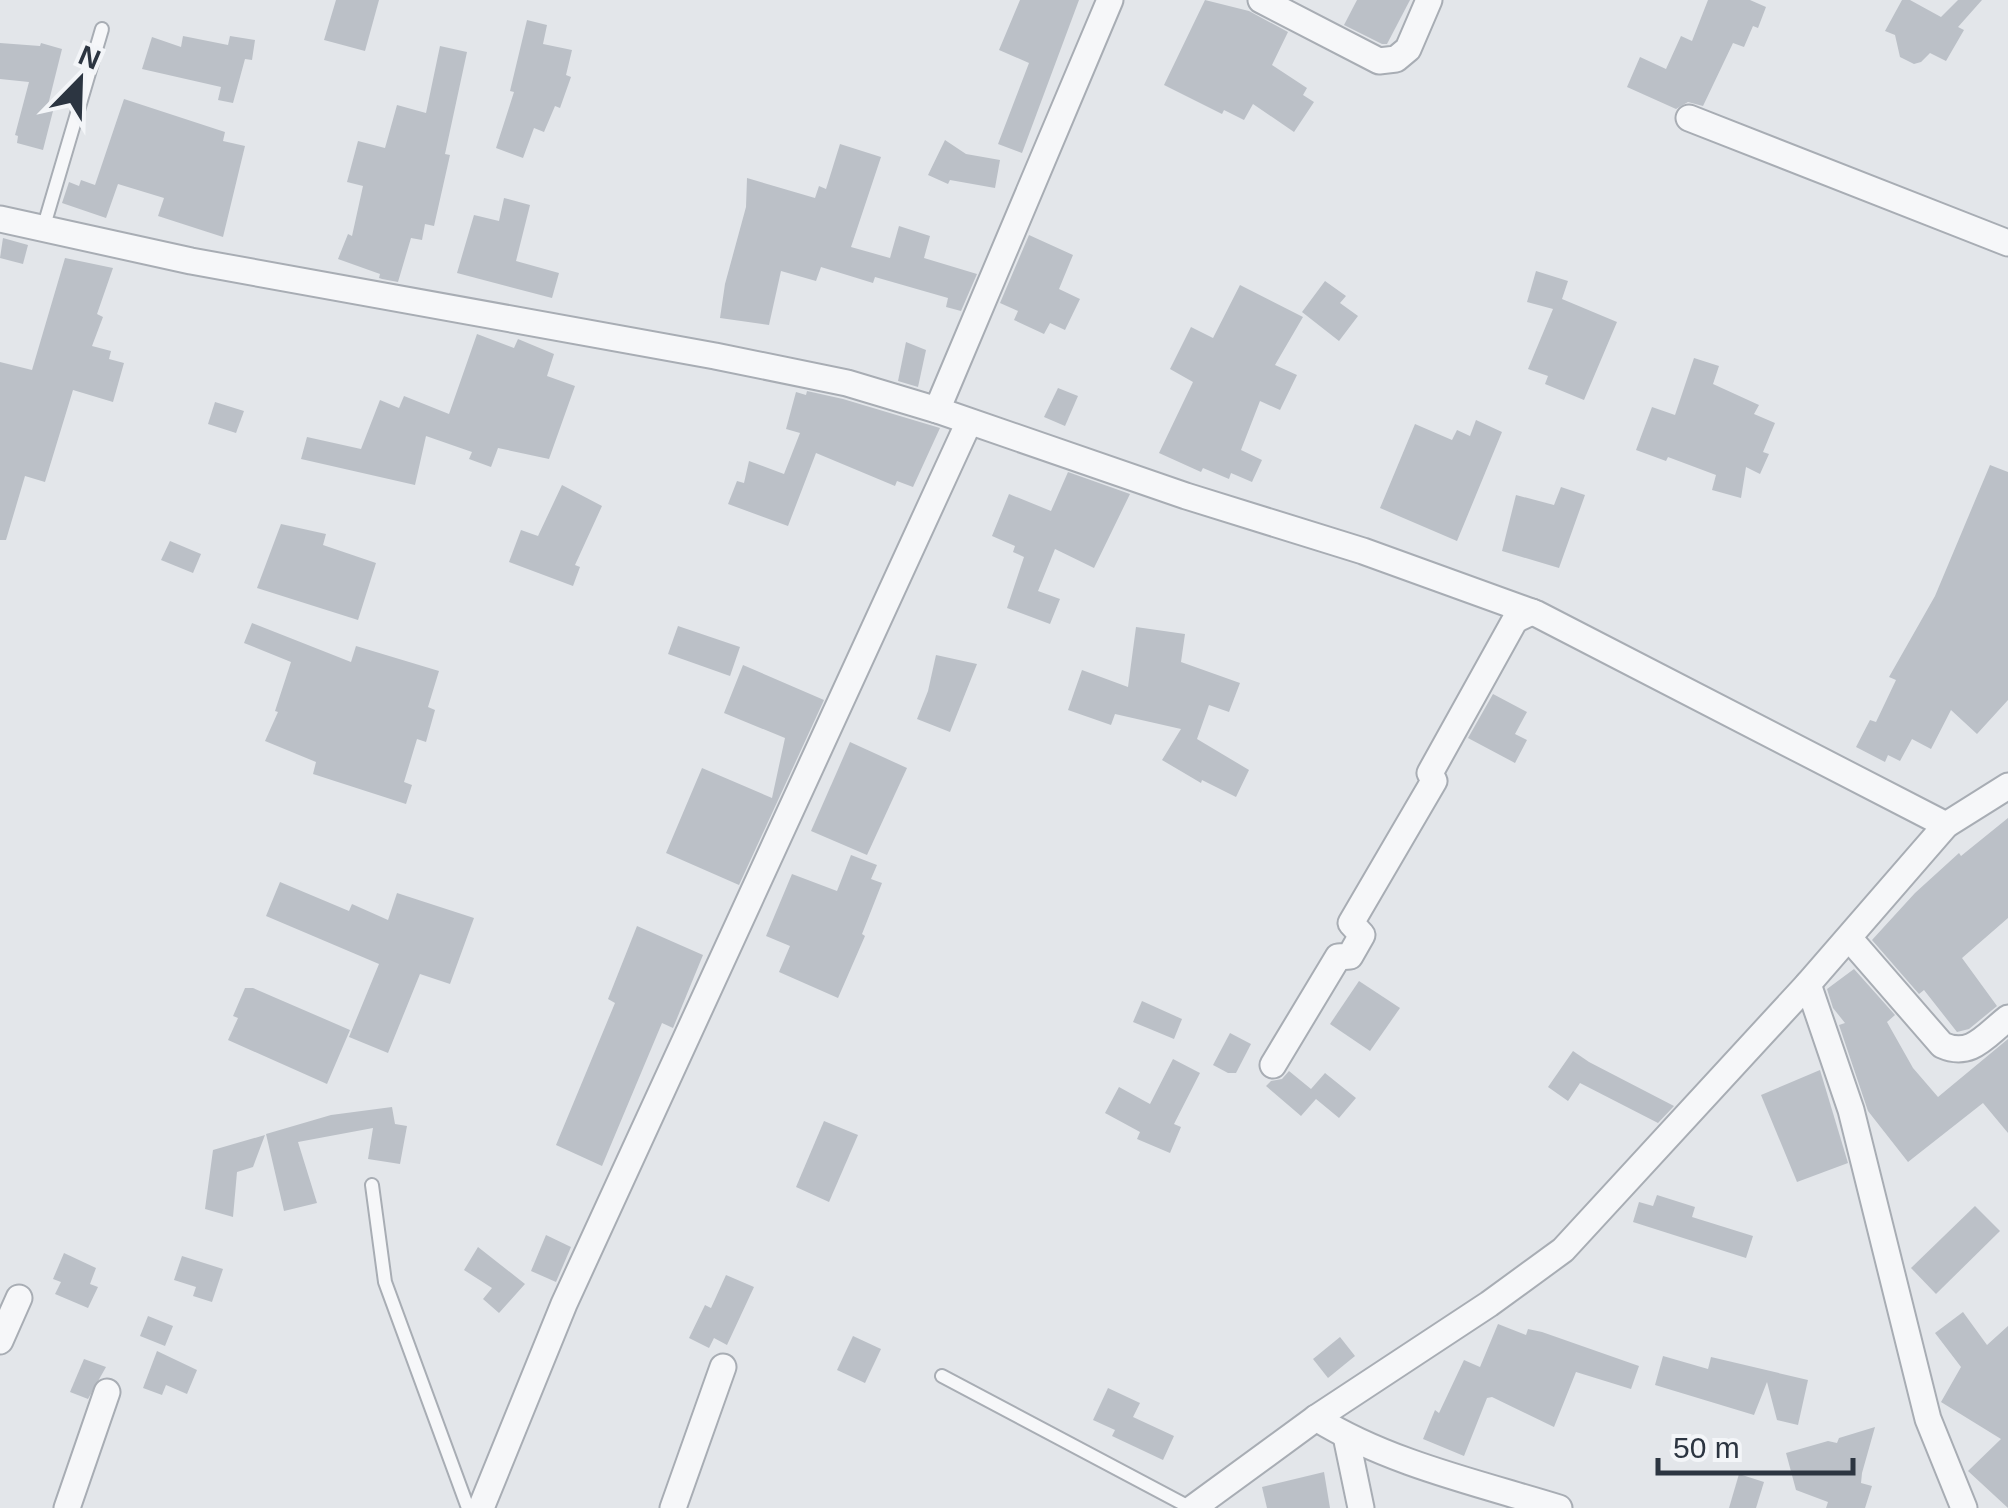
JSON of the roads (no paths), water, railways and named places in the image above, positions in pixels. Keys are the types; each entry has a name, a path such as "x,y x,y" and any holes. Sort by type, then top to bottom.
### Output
{"street":[{"path":"937,410 1110,0"},
{"path":"1261,0 1380,61 1396,60 1408,49 1429,0"},
{"path":"1688,118 2008,243"},
{"path":"0,220 190,261 714,356 847,383 937,410 1186,496 1362,551 1532,612 1946,825"},
{"path":"481,1508 564,1304 969,422"},
{"path":"1273,1065 1338,956 1350,956 1362,935 1351,923 1434,781 1430,773 1515,620 1532,612"},
{"path":"1192,1508 1316,1418 1489,1304 1563,1250 1808,984 1946,825 2008,786"},
{"path":"1848,938 1942,1045 1956,1052 1968,1049 2008,1018"},
{"path":"1808,984 1851,1110 1928,1419 1964,1508"},
{"path":"0,1341 19,1298"},
{"path":"673,1508 722,1367"},
{"path":"67,1508 107,1392"},
{"path":"1316,1418 1346,1436 1559,1508"},
{"path":"1346,1436 1361,1508"}],"lane":[{"path":"43,229 102,29"},
{"path":"372,1185 385,1282 468,1508"},
{"path":"942,1376 1192,1508"}]}
